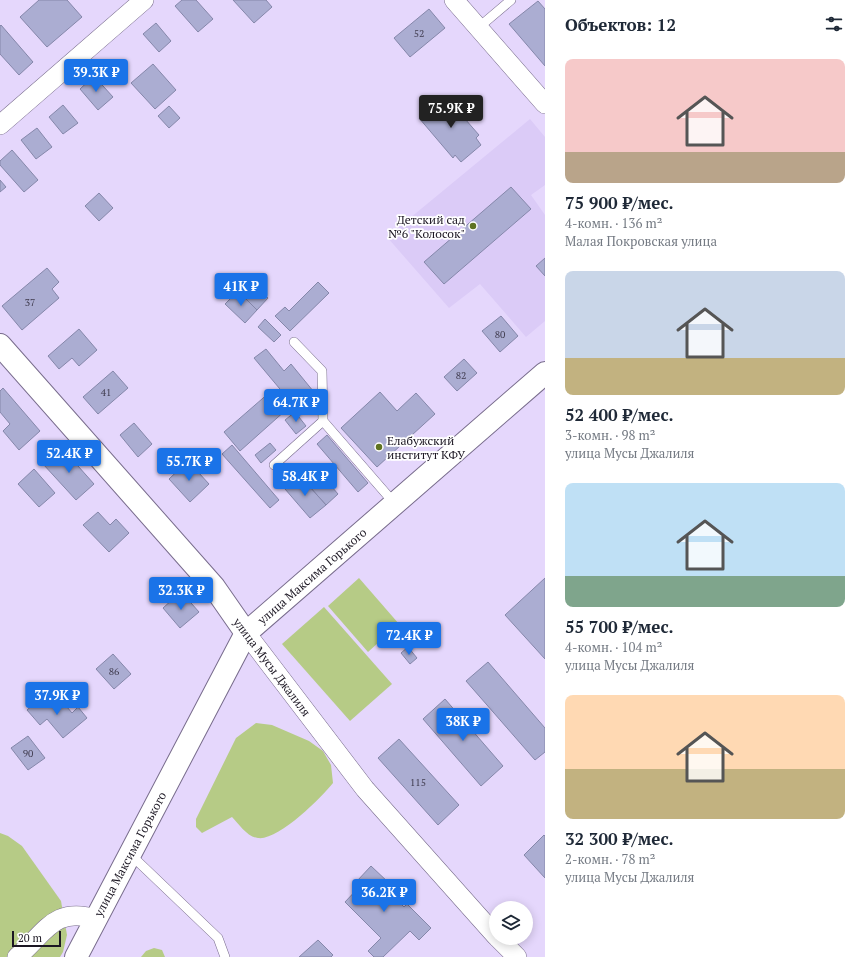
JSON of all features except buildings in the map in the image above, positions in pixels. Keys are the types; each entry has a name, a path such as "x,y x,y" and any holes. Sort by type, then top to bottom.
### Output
{"street":[{"path":"0,125 144,0"},
{"path":"454,0 545,104"},
{"name":"улица Мусы Джалиля","path":"0,345 214,587 246,633 365,789 489,928"},
{"name":"улица Максима Горького","path":"76,957 246,633 545,373"},
{"path":"17,957 43,930 57,920 72,916 84,916 96,920"},
{"name":"улица Мусы Джалиля","path":"505,945 516,957"}],"lane":[{"path":"478,28 511,0"},
{"path":"294,342 322,371 323,421 395,504"},
{"path":"274,465 323,421"},
{"path":"130,854 218,938 225,957"}],"shaded area":[{"name":"Детский сад №6 \"Колосок\"","path":"530,119 545,137 545,185 531,195 545,215 545,321 526,337 480,284 449,308 387,237"}],"green space":[{"path":"359,578 399,624 368,652 328,606"},
{"path":"324,607 392,684 350,721 282,644"},
{"path":"256,723 272,725 309,741 323,751 331,765 333,783 309,808 287,826 266,837 258,838 250,835 232,817 202,833 196,827 196,819 236,738"},
{"path":"0,833 8,836 22,846 61,901 67,935 63,952 60,957 0,957"},
{"path":"154,948 162,950 165,957 141,957 146,951"}],"place":[{"name":"Детский сад №6 \"Колосок\"","path":"473,226"},
{"name":"Елабужский институт КФУ","path":"379,447"}]}
